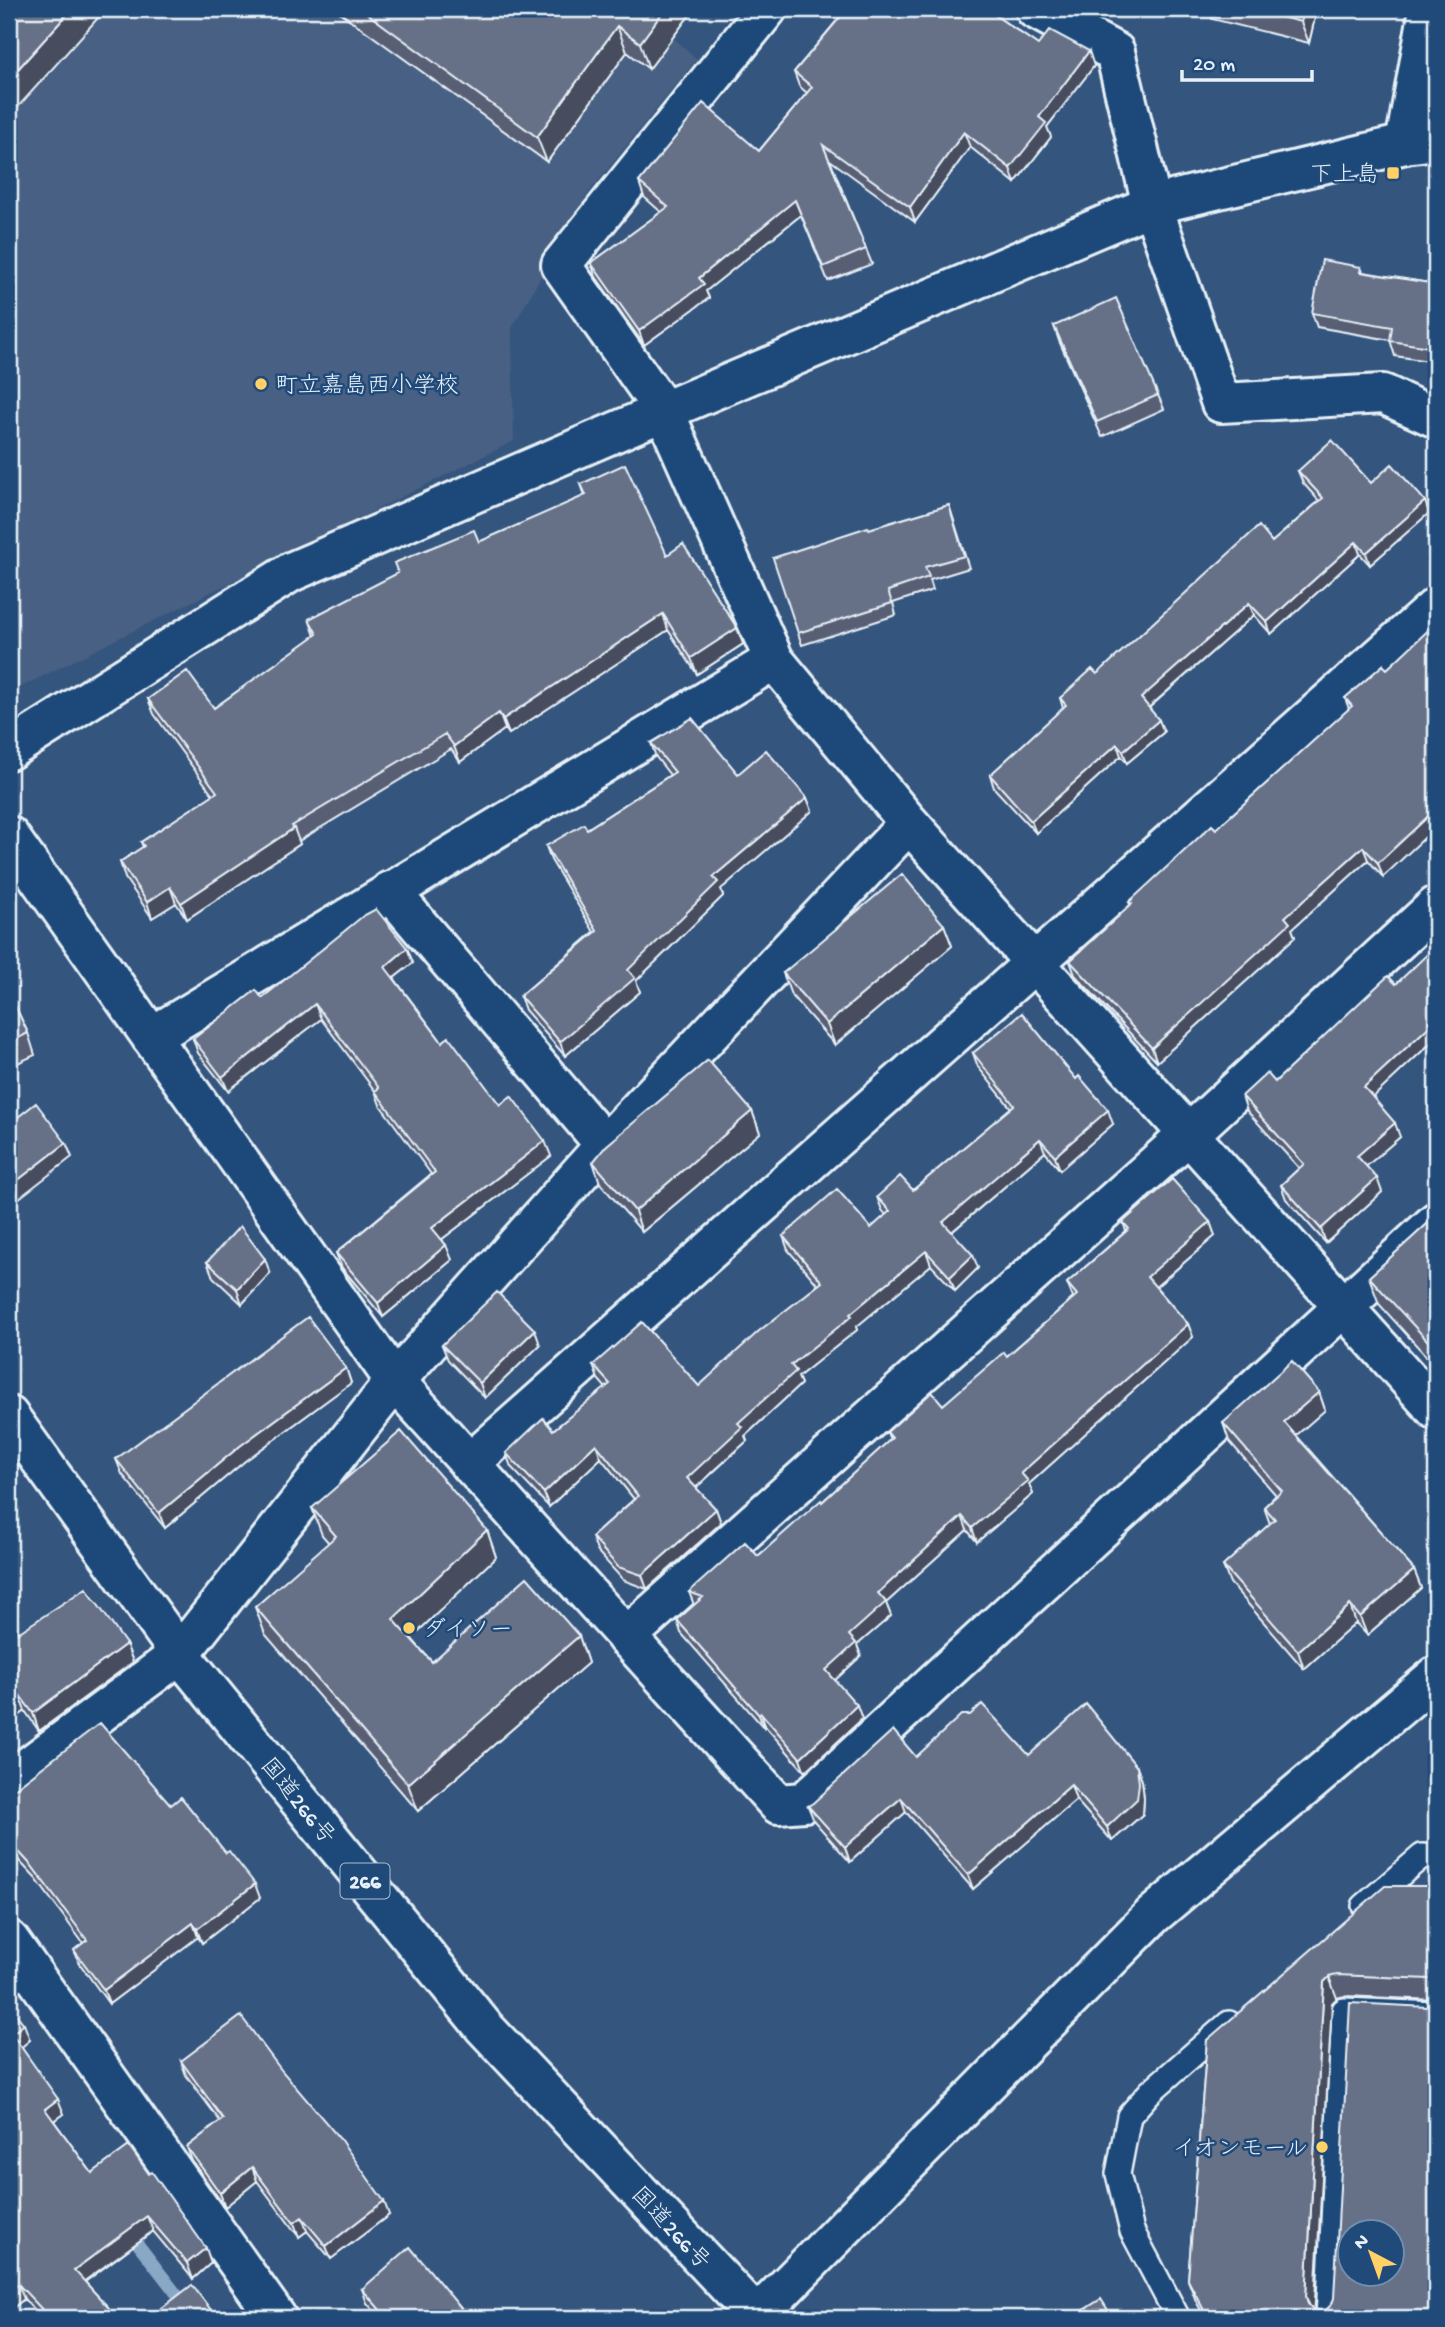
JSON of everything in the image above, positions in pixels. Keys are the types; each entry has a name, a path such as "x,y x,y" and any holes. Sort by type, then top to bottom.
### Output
{"main road":[{"path":"767,9 561,265 664,411 774,660 909,823 1436,1410"},
{"path":"1035,9 1115,52 1152,205 1221,403 1383,394 1436,418"},
{"path":"9,750 291,572 664,411 1152,205 1421,142 1429,9"},
{"path":"470,1464 1436,607"},
{"path":"151,1037 774,660"},
{"path":"9,1781 180,1654 395,1381 605,1145 909,823"},
{"path":"9,836 395,1381 778,1804 804,1802 1436,1222"},
{"path":"390,891 605,1145"},
{"path":"626,1637 1188,1135 1436,906"},
{"name":"国道266号","path":"9,1416 180,1654 484,2027 757,2318"},
{"path":"757,2318 1153,1915 1436,1676"},
{"path":"9,1940 277,2318"}],"lane":[{"path":"1348,1920 1431,1852"},
{"path":"1178,2318 1132,2231 1118,2174 1129,2116 1150,2092 1244,2010"},
{"path":"1328,2318 1344,2010 1436,2014"}],"shaded area":[{"name":"町立嘉島西小学校","path":"11,9 642,9 697,59 587,195 512,328 514,441 9,693"}],"building":[{"path":"9,9 72,9 9,79"},
{"path":"361,9 665,9 640,43 617,26 537,137"},
{"path":"847,9 986,9 1038,45 1050,30 1089,51 1039,117 1046,123 1010,168 964,132 910,207 823,145 866,249 823,267 795,200 699,278 704,284 639,331 591,263 668,207 639,182 703,103 759,151 812,87 794,72"},
{"path":"1249,9 1304,9 1301,22"},
{"path":"1322,260 1361,267 1360,272 1436,284 1436,348 1390,341 1392,327 1312,313"},
{"path":"1116,298 1158,395 1097,422 1054,326"},
{"path":"1332,440 1371,483 1392,464 1425,501 1366,553 1356,542 1267,622 1249,603 1141,698 1159,720 1123,751 1117,744 1031,821 990,775 1066,705 1060,698 1092,669 1097,674 1259,526 1272,542 1323,498 1298,471"},
{"path":"625,464 667,555 683,544 737,628 691,658 663,614 503,719 499,713 454,746 445,734 292,826 294,828 181,903 170,887 147,902 120,862 144,846 141,842 217,792 148,699 187,671 214,708 317,634 309,619 398,573 394,563 474,530 479,542 586,495 581,484"},
{"path":"949,505 964,556 925,567 929,577 888,591 892,603 798,633 773,558 868,527 869,529"},
{"path":"1436,623 1436,788 1431,793 1436,799 1436,809 1378,863 1363,847 1285,917 1290,923 1152,1048 1070,961 1212,825 1216,829 1352,706 1345,698 1383,665 1387,669"},
{"path":"692,718 738,774 766,750 807,798 713,877 718,882 628,970 635,978 560,1042 520,996 597,931 546,846 584,824 587,829 675,772 651,743"},
{"path":"902,874 944,925 827,1024 783,973"},
{"path":"376,909 407,948 385,967 442,1042 449,1037 500,1105 511,1096 545,1141 432,1228 446,1245 378,1303 336,1253 435,1172 375,1091 379,1088 315,1004 222,1077 193,1039 256,990 262,998 363,916"},
{"path":"1436,946 1436,1020 1364,1087 1395,1123 1357,1156 1377,1178 1321,1229 1281,1185 1304,1164 1242,1096 1267,1073 1275,1082 1388,976 1396,984"},
{"path":"9,993 28,1033 9,1043"},
{"path":"1022,1013 1076,1079 1079,1076 1108,1110 1055,1156 1040,1139 943,1222 973,1255 950,1277 926,1251 791,1365 796,1371 738,1423 742,1427 687,1478 716,1509 642,1575 618,1567 592,1537 638,1496 596,1444 544,1493 506,1453 543,1418 553,1430 610,1384 593,1365 642,1322 699,1386 759,1331 822,1282 783,1236 837,1189 871,1228 890,1211 877,1197 900,1176 913,1190 1014,1105 973,1053"},
{"path":"708,1060 752,1111 635,1211 593,1162 606,1146"},
{"path":"36,1103 66,1143 9,1187 9,1124"},
{"path":"1172,1179 1210,1222 1147,1277 1188,1324 1021,1473 1028,1481 972,1528 962,1516 878,1593 886,1602 849,1635 856,1643 826,1670 857,1705 800,1758 677,1620 703,1597 689,1592 745,1542 758,1556 892,1438 887,1432 932,1392 943,1405 1004,1352 1007,1356 1077,1295 1067,1283 1129,1229 1123,1222"},
{"path":"1436,1216 1436,1350 1369,1277"},
{"path":"240,1226 265,1259 237,1289 207,1262"},
{"path":"497,1292 535,1330 480,1383 442,1345"},
{"path":"308,1317 346,1368 240,1446 159,1513 116,1459"},
{"path":"1292,1361 1319,1392 1284,1422 1414,1570 1360,1617 1350,1605 1298,1651 1223,1566 1275,1519 1264,1507 1282,1491 1223,1423"},
{"path":"401,1431 487,1530 393,1619 432,1662 527,1577 579,1636 408,1784 255,1607 336,1536 312,1508"},
{"path":"86,1588 126,1644 33,1713 18,1693 9,1700 9,1621 18,1633"},
{"path":"982,1704 1029,1755 1086,1704 1137,1767 1137,1799 1107,1827 1071,1785 968,1875 901,1798 845,1847 808,1806 893,1730 916,1757 961,1715 970,1715"},
{"path":"100,1723 171,1805 181,1797 255,1884 197,1929 193,1923 104,1990 74,1950 87,1940 31,1865 9,1841 9,1793"},
{"name":"イオンモール","path":"1385,1886 1436,1886 1436,1981 1337,1975 1324,1982 1306,2296 1313,2309 1320,2311 1332,2304 1336,2261 1336,2288 1406,2288 1406,2218 1338,2218 1350,2003 1428,2007 1436,2004 1436,2318 1208,2318 1188,2280 1207,2040"},
{"path":"9,2005 24,2024 12,2034 58,2099 45,2109 92,2173 129,2146 149,2174 152,2172 206,2248 187,2263 147,2216 74,2270 118,2318 50,2318 18,2284 9,2291"},
{"path":"241,2016 282,2071 340,2139 384,2201 326,2246 302,2217 294,2223 252,2167 220,2193 187,2147 223,2119 181,2061"},
{"path":"410,2247 469,2318 387,2318 362,2289"},
{"path":"192,2285 217,2318 149,2318"},
{"path":"1101,2299 1113,2318 1071,2318"}],"waterway":[{"path":"127,2230 195,2318"}],"place":[{"name":"下上島","path":"1393,173"},
{"name":"町立嘉島西小学校","path":"261,384"},
{"name":"ダイソー","path":"409,1628"},
{"name":"イオンモール","path":"1322,2147"}]}
